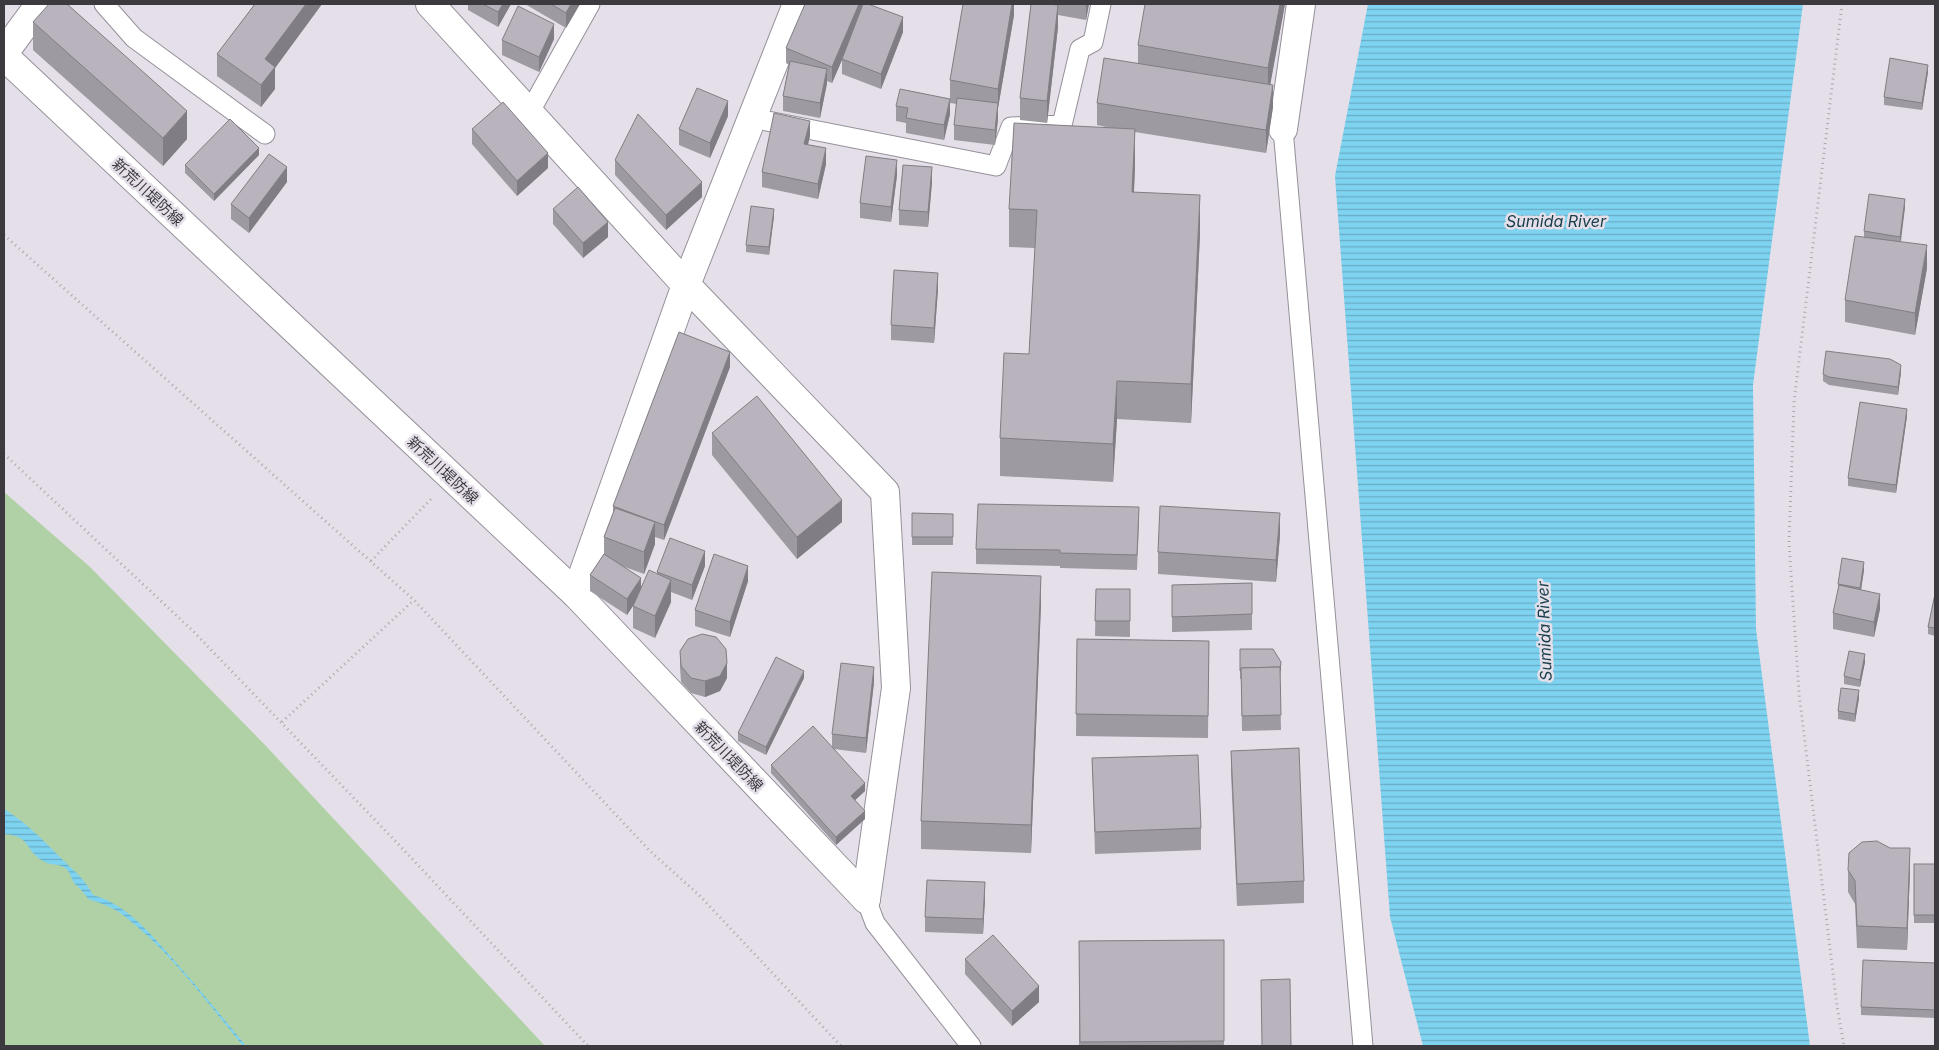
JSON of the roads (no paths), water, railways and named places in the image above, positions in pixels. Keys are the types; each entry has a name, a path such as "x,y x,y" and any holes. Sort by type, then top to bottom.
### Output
{"street":[{"path":"4,55 40,4"},
{"path":"430,4 686,285 885,492 896,688 866,900"},
{"path":"576,594 686,285 798,4"},
{"path":"1283,129 1301,4"},
{"name":"新荒川堤防線","path":"4,55 576,594 866,900"}],"lane":[{"path":"104,4 134,38 265,134"},
{"path":"529,112 590,4"},
{"path":"752,118 996,166 1011,127 1062,125 1080,49 1093,42 1101,4"},
{"path":"1283,129 1363,1046"},
{"path":"866,900 875,923 971,1046"}],"water":[{"name":"Sumida River","path":"1368,4 1803,4 1753,385 1756,629 1810,1046 1423,1046 1390,917 1335,176"},
{"path":"4,809 42,839 80,876 93,895 116,905 137,920 164,948 246,1046 243,1046 172,960 140,929 115,910 88,899 65,868 47,863 35,855 20,838 4,834"}]}
